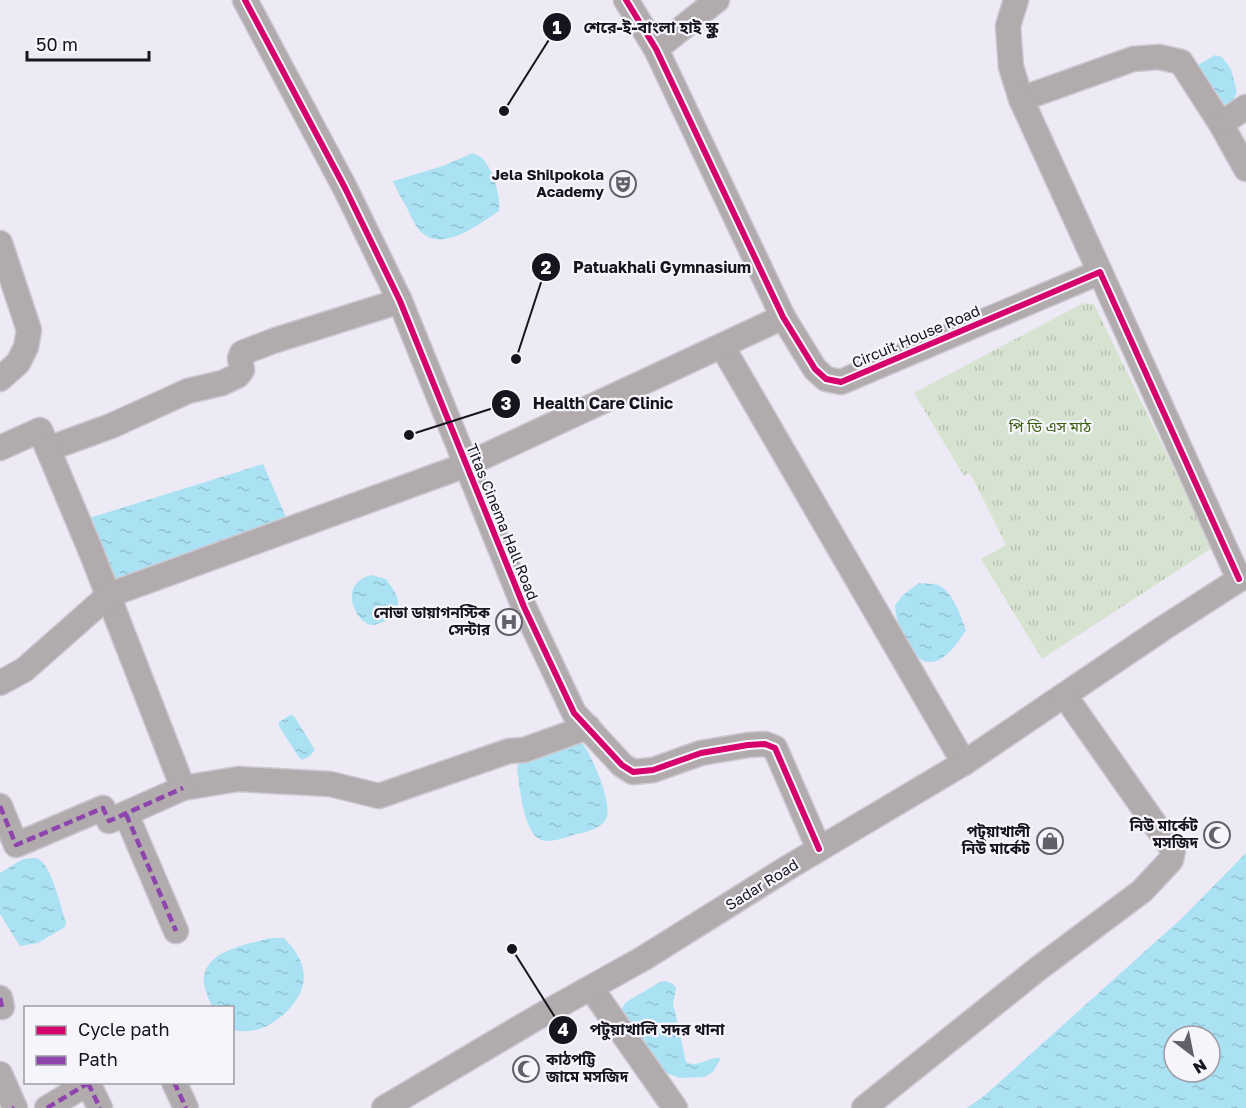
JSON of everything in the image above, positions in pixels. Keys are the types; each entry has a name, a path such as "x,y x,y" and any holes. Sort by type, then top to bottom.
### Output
{"street":[{"name":"Titas Cinema Hall Road","path":"245,0 345,188 400,301 524,608 574,713 622,765 633,772 653,770 701,753 724,748 765,744 775,748 819,849"},
{"name":"Circuit House Road","path":"627,0 656,49 783,318 815,369 826,380 841,382 1100,272"},
{"path":"656,49 717,0"},
{"path":"1016,0 1008,26 1011,67 1021,99 1242,577"},
{"path":"1021,99 1133,59 1159,57 1181,62 1221,124 1246,169"},
{"path":"1221,124 1246,107"},
{"path":"0,243 29,330 26,347 18,363 0,379"},
{"path":"48,449 111,426 188,391 222,383 237,376 242,370 240,358 242,353 248,350 273,340 400,301"},
{"path":"0,683 24,670 109,595 466,465 783,318"},
{"path":"722,346 964,763"},
{"path":"0,448 40,430 109,595 183,788"},
{"name":"Sadar Road","path":"384,1108 538,1017 644,958 819,849 964,763 1242,577"},
{"path":"864,1108 1039,968 1142,891 1171,860 1173,850 1065,696"},
{"path":"2,814 16,845 103,808 109,822 183,788 238,779 330,784 379,796 509,751 524,750 588,727"},
{"path":"126,814 176,931"},
{"path":"591,988 675,1108"},
{"path":"0,1074 14,1108"},
{"path":"47,1108 87,1084"},
{"path":"89,1084 100,1108"},
{"path":"174,1084 186,1108"}],"green space":[{"name":"পি ডি এস মাঠ","path":"1083,303 1094,304 1212,548 1042,659 981,559 1006,545 970,473 964,476 914,393"}],"water":[{"path":"1215,55 1222,57 1231,69 1237,92 1233,100 1222,110 1196,71 1198,65"},
{"path":"473,153 482,158 493,175 499,198 499,211 460,234 439,239 429,237 416,226 393,181 443,166"},
{"path":"263,464 289,524 112,588 83,520"},
{"path":"371,575 386,579 398,601 396,617 373,625 367,624 356,612 352,595 354,587 360,580"},
{"path":"919,583 936,584 948,593 956,605 966,630 952,649 937,661 921,660 913,653 899,628 895,605 903,595"},
{"path":"290,715 294,716 315,750 302,760 279,726 279,722"},
{"path":"578,738 589,753 600,777 607,802 606,819 587,832 553,841 541,840 535,836 526,818 517,767 521,761"},
{"path":"1246,853 1246,1108 967,1108 984,1096 1182,918"},
{"path":"36,858 47,868 51,876 66,922 65,927 38,943 20,946 0,914 0,873 23,859"},
{"path":"271,938 284,938 299,957 304,976 299,995 284,1014 266,1026 247,1031 234,1030 234,1006 212,1006 204,984 207,967 213,960 241,946"},
{"path":"666,981 676,988 673,1003 686,1062 695,1064 721,1058 713,1072 704,1077 680,1078 663,1072 620,1011 626,1002 660,982"}],"marked path":[{"path":"0,806 16,845 103,808 109,821 183,788"},
{"path":"126,814 176,931"},
{"path":"0,998 2,1007"},
{"path":"47,1108 87,1084"},
{"path":"88,1084 100,1108"},
{"path":"175,1084 186,1108"}],"cycle path":[{"path":"245,0 345,188 400,301 524,607 574,713 622,765 633,772 653,770 701,753 748,745 765,744 775,748 819,849"},
{"path":"626,0 656,49 783,317 815,369 826,379 841,382 1100,272 1239,579"}],"place":[{"name":"শেরে-ই-বাংলা হাই স্কুল","path":"504,111"},
{"name":"Jela Shilpokola Academy","path":"623,184"},
{"name":"Patuakhali Gymnasium","path":"516,359"},
{"name":"Health Care Clinic","path":"409,435"},
{"name":"নোভা ডায়াগনস্টিক সেন্টার","path":"509,622"},
{"name":"নিউ মার্কেট মসজিদ","path":"1217,835"},
{"name":"পটুয়াখালী নিউ মার্কেট","path":"1050,841"},
{"name":"পটুয়াখালি সদর থানা","path":"512,949"},
{"name":"কাঠপট্টি জামে মসজিদ","path":"526,1069"}]}
